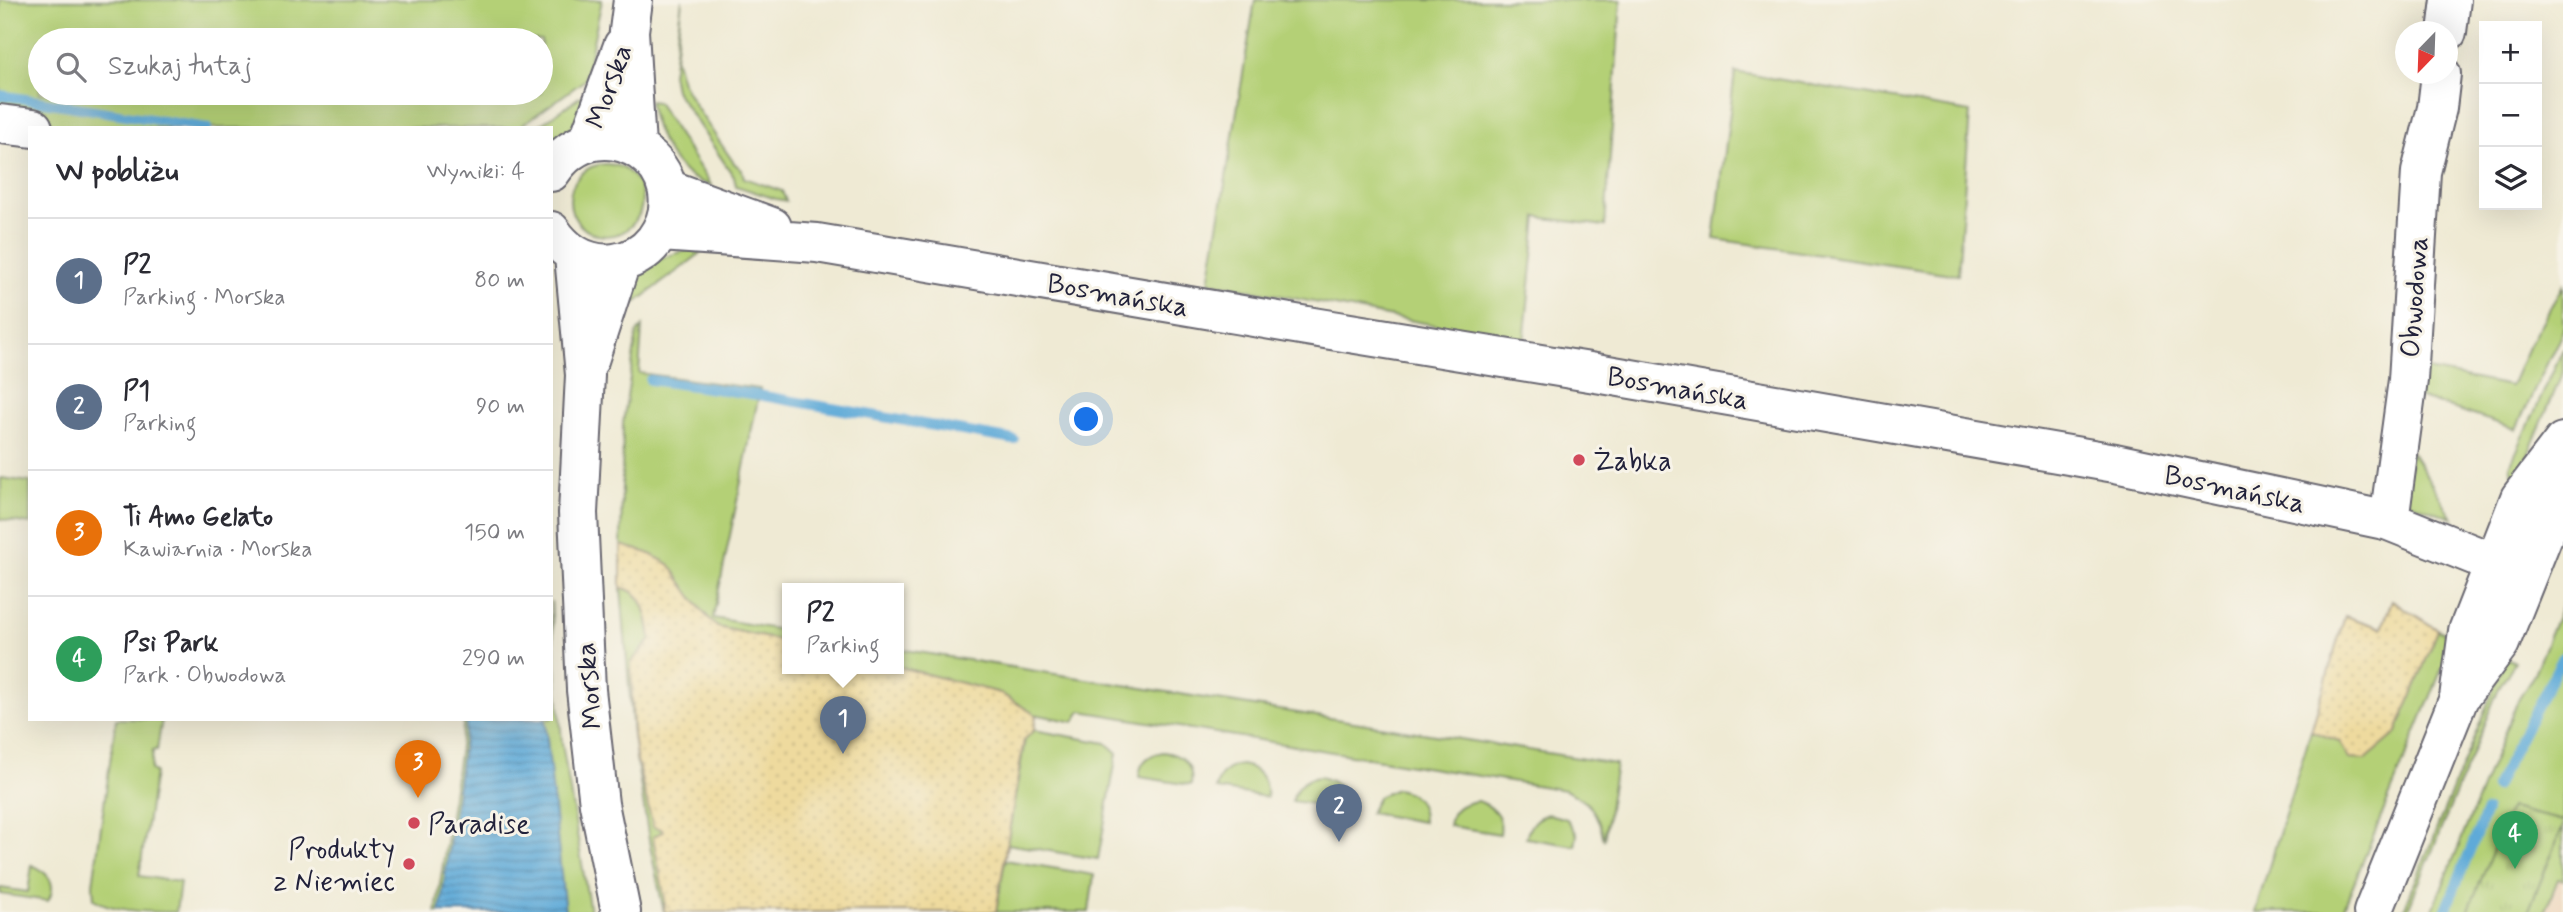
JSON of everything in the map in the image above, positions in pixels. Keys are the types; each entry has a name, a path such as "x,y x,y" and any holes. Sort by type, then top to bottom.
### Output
{"street":[{"path":"2448,21 2451,0"},
{"name":"Morska","path":"588,142 631,16"},
{"name":"Morska","path":"631,16 636,147"},
{"name":"Obwodowa","path":"2389,521 2408,380 2421,172 2437,108 2440,84"},
{"path":"0,124 28,127"},
{"name":"Morska","path":"553,168 574,148 588,142 612,140 636,147 650,158 661,172 668,190"},
{"path":"621,262 637,256 651,246 661,232 669,204 668,190"},
{"name":"Bosmańska","path":"668,190 817,243"},
{"name":"Bosmańska","path":"661,232 817,243 2115,463 2389,521 2511,569"},
{"name":"Morska","path":"563,243 589,262 621,262 584,375"},
{"name":"Morska","path":"563,243 584,375 578,513 586,690 599,804 621,912"},
{"path":"2373,912 2459,698 2468,631 2511,569 2520,498 2562,445"}],"shaded area":[{"path":"2563,844 2563,912 2535,912"}],"green space":[{"path":"0,0 602,0 585,80 553,103 553,28 28,28 28,105 550,105 521,126 48,126 0,118"},
{"path":"682,0 675,57 682,82 734,163 742,170 744,178 782,191 786,201 736,186 734,177 675,90 672,74"},
{"path":"1255,0 1621,0 1605,226 1537,217 1524,342 1209,282"},
{"path":"1735,72 1970,112 1958,275 1714,239"},
{"path":"588,91 580,121 553,141 553,126 539,126"},
{"path":"649,101 657,102 711,185 687,174 668,153 656,127"},
{"path":"606,164 626,170 636,180 642,200 636,220 626,230 606,236 586,230 576,220 570,200 576,180 586,170"},
{"path":"692,249 700,253 623,312 628,297 646,268 665,257"},
{"path":"2563,285 2563,330 2516,429 2415,396 2417,368 2511,386 2528,347"},
{"path":"642,327 639,373 760,389 713,618 782,630 782,641 717,627 702,611 621,545 623,423 637,333"},
{"path":"2563,349 2563,372 2519,476 2512,473 2510,466"},
{"path":"2411,451 2453,518 2405,501"},
{"path":"1,478 28,482 28,524 0,519"},
{"path":"621,588 636,594 641,600 651,640 631,662 633,735"},
{"path":"2563,602 2563,821 2510,808 2468,912 2432,912 2517,702 2533,676"},
{"path":"553,627 562,743 590,912 436,912 464,721 553,721"},
{"path":"2438,630 2455,637 2342,912 2255,912 2311,731 2340,741 2396,734"},
{"path":"904,650 1616,764 1604,840 1592,809 1582,799 1565,790 1081,711 1074,722 1034,714 1000,693 904,668"},
{"path":"2506,658 2515,662 2498,690 2407,912 2403,912"},
{"path":"116,721 162,721 157,750 153,750 151,770 155,772 139,876 180,882 176,912 111,907 94,899 93,884"},
{"path":"1034,730 1106,743 1117,753 1098,859 1007,844 1025,739"},
{"path":"1163,752 1176,755 1185,762 1191,772 1191,785 1139,777 1146,760"},
{"path":"636,757 653,827 662,829 663,832 653,837 665,900 664,912 650,846"},
{"path":"1241,765 1261,775 1267,797 1216,789 1224,772"},
{"path":"1319,777 1339,787 1344,797 1344,809 1292,801 1301,784"},
{"path":"1396,789 1409,793 1417,800 1422,809 1423,822 1370,813 1378,797"},
{"path":"1478,801 1489,806 1499,817 1500,834 1449,826 1452,815 1458,808"},
{"path":"2510,808 2563,821 2563,826 2528,912 2468,912"},
{"path":"1548,814 1567,819 1577,834 1575,846 1526,838 1533,823"},
{"path":"2563,826 2563,880 2558,879 2545,912 2528,912"},
{"path":"1005,860 1094,875 1089,912 996,912"},
{"path":"32,865 50,879 52,889 48,901 0,894 0,888 28,892"}],"sand":[{"path":"621,545 648,553 669,564 702,611 717,627 782,641 782,674 904,674 904,668 1000,693 1036,715 1034,730 1024,740 996,912 664,912 665,900 653,837 663,831 653,827 633,735 631,662 651,640 650,632 641,600 636,594 621,588"},
{"path":"2392,600 2438,630 2396,734 2365,760 2349,759 2339,741 2311,731 2345,616 2382,628"}],"water":[{"path":"467,721 545,721 565,912 440,912"}],"waterway":[{"path":"0,95 28,99"},
{"path":"63,105 194,126"},
{"path":"650,380 758,395 1014,440"},
{"path":"2495,787 2563,657"},
{"path":"2445,912 2486,811"}],"place":[{"name":"Żabka","path":"1579,460"},
{"name":"P2","path":"843,754"},
{"name":"Ti Amo Gelato","path":"418,798"},
{"name":"Paradise","path":"414,823"},
{"name":"P1","path":"1339,842"},
{"name":"Produkty z Niemiec","path":"409,864"},
{"name":"Psi Park","path":"2515,869"}]}
